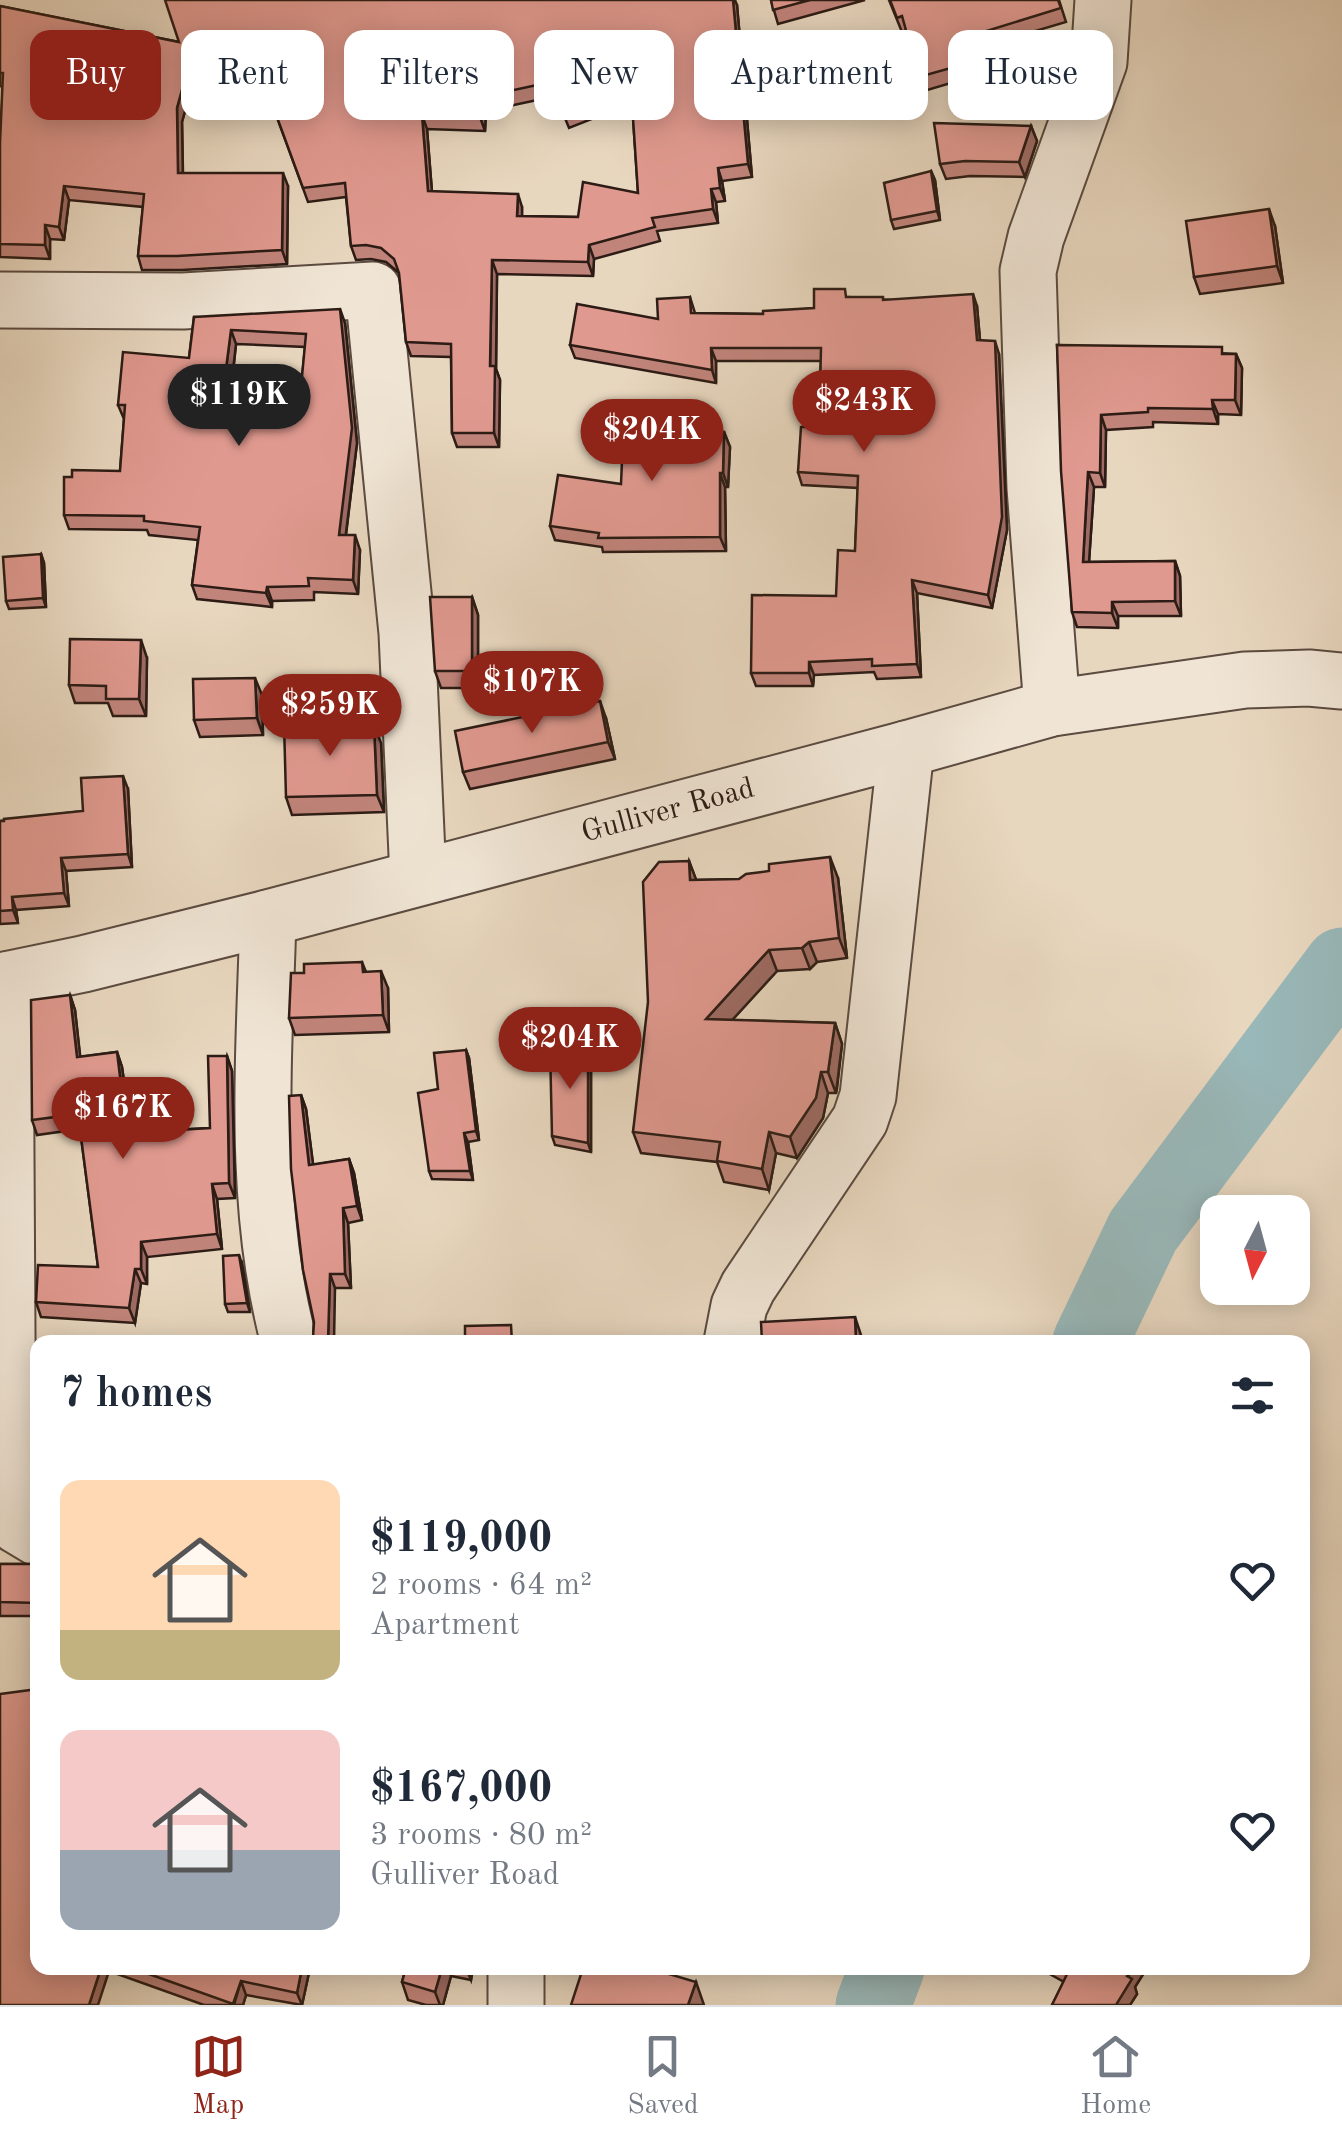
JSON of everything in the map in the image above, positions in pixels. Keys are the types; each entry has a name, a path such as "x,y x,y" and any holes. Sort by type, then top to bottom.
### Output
{"street":[{"path":"1052,708 1035,488 1028,271 1036,238 1099,62 1102,0"},
{"path":"0,300 183,302 373,290 406,633 418,877"},
{"name":"Gulliver Road","path":"3,981 268,918 1052,708 1245,680 1309,678 1342,682"},
{"path":"733,1335 739,1306 748,1287 860,1120 868,1096 906,749"},
{"path":"268,918 262,1106 266,1196 274,1268 288,1335"},
{"path":"3,981 8,1508 18,1526 30,1533"},
{"path":"516,1975 516,2005"}],"building":[{"path":"165,0 733,0 736,30 694,30 694,120 744,120 748,164 718,168 720,188 711,189 713,209 652,218 655,227 589,245 588,262 492,260 490,366 495,366 494,433 452,433 451,344 406,342 394,259 381,248 351,246 345,183 303,188 278,120 324,120 324,30 181,30 178,173 283,173 282,250 138,256 144,194 64,186 59,227 45,225 45,245 0,244 0,6 119,30 30,30 30,120 161,120 161,38 179,42","holes":["344,30 514,30 514,90 534,86 534,30 674,30 674,120 633,120 638,193 583,182 578,217 517,216 518,194 428,191 422,120 344,120"]},
{"path":"771,0 810,0 773,10"},
{"path":"890,0 1058,0 1061,8 990,30 948,30 948,69 928,74 928,30 906,30 902,16 897,18"},
{"path":"934,123 1031,126 1019,162 940,164"},
{"path":"931,171 937,211 891,220 884,183"},
{"path":"1269,209 1277,266 1194,277 1186,221"},
{"path":"814,289 845,289 846,297 883,300 973,294 977,340 995,341 1002,517 988,595 912,580 917,664 872,666 872,659 809,662 809,673 751,673 752,595 836,596 838,550 855,551 858,476 798,472 801,427 820,425 824,389 820,389 821,348 711,348 712,370 570,345 577,304 658,319 657,299 690,297 691,313 763,314 814,308"},
{"path":"340,309 352,428 339,535 355,535 353,580 308,578 309,586 267,587 266,593 192,585 200,527 144,521 144,516 64,515 64,477 72,477 72,470 120,471 125,405 118,405 123,352 189,358 194,317","holes":["231,330 306,334 299,408 229,401 231,392 223,392"]},
{"path":"1057,345 1222,347 1222,354 1236,354 1235,400 1212,400 1213,409 1148,408 1148,412 1101,415 1100,473 1088,472 1083,562 1175,561 1175,601 1112,602 1112,613 1072,612 1061,471"},
{"path":"624,414 713,418 713,432 724,432 720,537 598,538 599,533 550,526 558,475 621,484"},
{"path":"41,554 43,598 6,601 3,557"},
{"path":"430,597 472,597 472,671 435,671"},
{"path":"70,639 141,640 139,699 106,699 106,686 69,685"},
{"path":"255,678 257,718 194,720 193,679"},
{"path":"600,701 608,742 463,772 455,731"},
{"path":"362,720 362,725 374,725 377,795 286,797 284,723"},
{"path":"123,776 128,854 61,858 64,893 12,897 13,910 0,911 0,821 83,811 81,778"},
{"path":"830,857 839,938 809,942 802,948 769,950 706,1019 835,1023 828,1072 821,1072 816,1098 790,1137 769,1132 762,1169 717,1161 720,1142 633,1132 648,1002 643,882 659,862 689,861 690,880 739,879 746,874 769,871 769,864"},
{"path":"362,962 363,972 381,971 383,1015 289,1018 291,973 304,973 304,964"},
{"path":"70,995 77,1057 117,1052 127,1133 210,1128 208,1056 227,1056 229,1183 212,1184 217,1234 141,1242 141,1269 135,1269 129,1308 36,1302 38,1265 98,1267 78,1114 32,1120 31,1000"},
{"path":"550,1046 588,1046 588,1143 552,1136"},
{"path":"466,1050 476,1131 464,1133 470,1171 429,1171 418,1093 438,1089 434,1053"},
{"path":"301,1095 309,1165 349,1159 357,1206 343,1208 345,1274 330,1274 328,1335 313,1335 291,1169 289,1096"},
{"path":"239,1255 247,1303 225,1304 223,1256"},
{"path":"855,1317 856,1335 762,1335 761,1322"},
{"path":"511,1325 512,1335 465,1335 465,1326"},
{"path":"0,1564 30,1564 30,1603 0,1602"},
{"path":"30,1690 30,1975 99,1975 89,2005 0,2005 0,1694"},
{"path":"152,1975 301,1975 297,1993 241,1981 233,2004"},
{"path":"404,1975 440,1975 435,1992 402,1982"},
{"path":"581,1975 672,1975 696,1982 688,2005 571,2005"},
{"path":"1067,1975 1128,1975 1132,1979 1116,2005 1052,2005"}],"waterway":[{"path":"1093,1335 1143,1231 1342,965"},
{"path":"873,2005 884,1975"}]}
